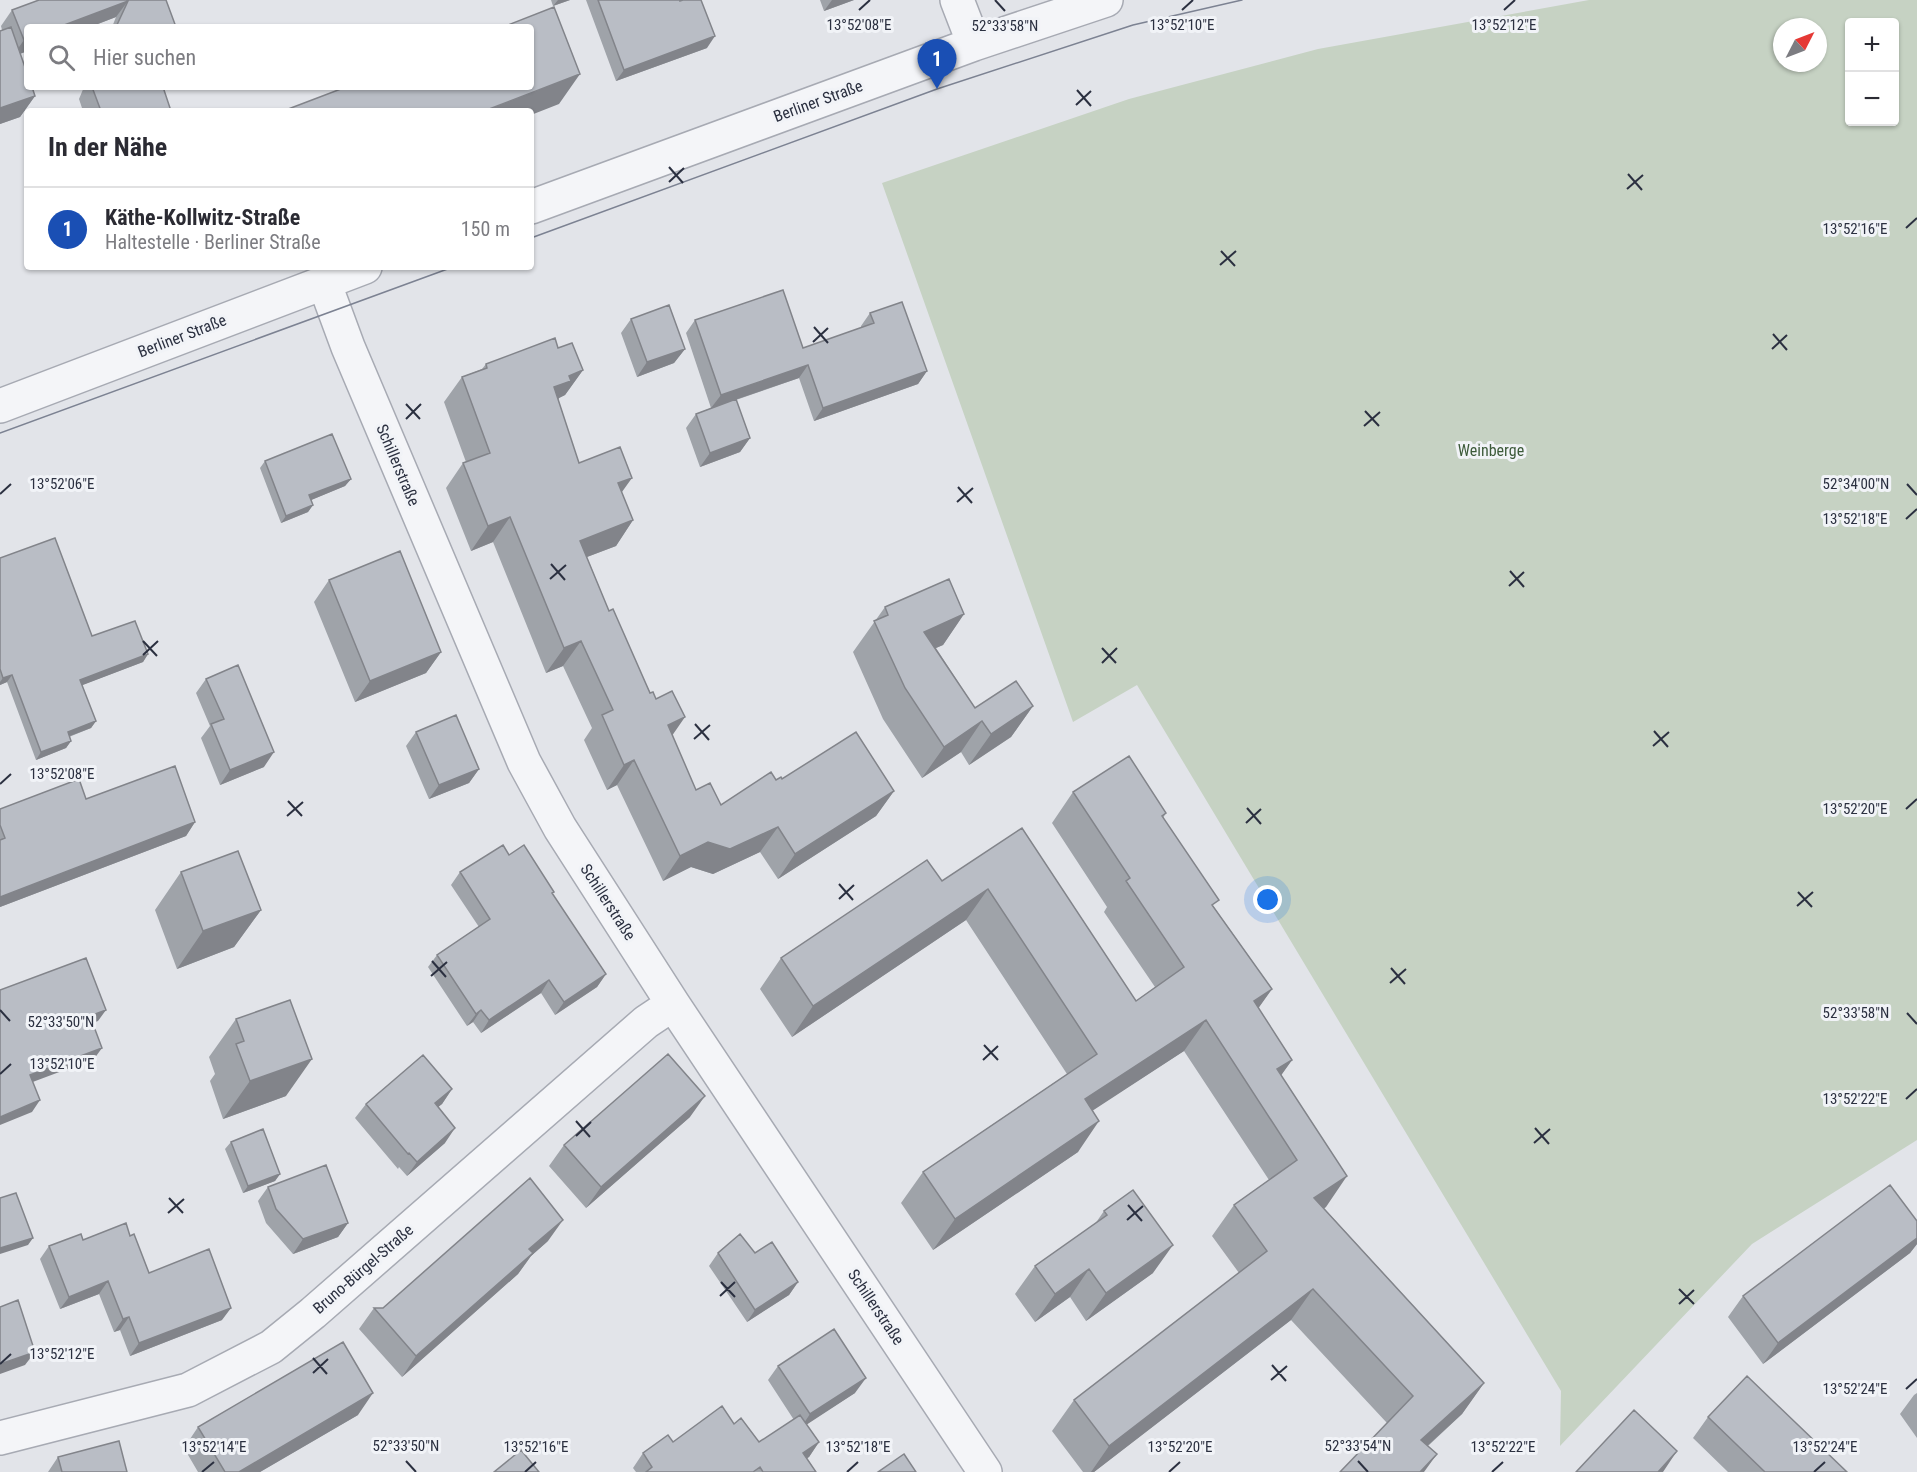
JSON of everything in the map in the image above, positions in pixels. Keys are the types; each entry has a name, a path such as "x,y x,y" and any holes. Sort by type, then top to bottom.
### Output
{"street":[{"path":"957,0 974,44"},
{"name":"Berliner Straße","path":"534,206 974,44 1106,0"},
{"name":"Berliner Straße","path":"0,406 357,270"},
{"name":"Schillerstraße","path":"324,282 348,347 524,762 560,828 673,1004 985,1472"},
{"name":"Bruno-Bürgel-Straße","path":"0,1438 188,1390 271,1347 298,1326 646,1022 673,1004"}],"green space":[{"name":"Weinberge","path":"1589,0 1917,0 1917,1140 1752,1244 1560,1446 1561,1391 1137,685 1073,722 882,183 1129,99 1318,49"}],"building":[{"path":"39,0 166,0 175,24 117,24 128,1 67,24 24,24 24,40 12,10"},
{"path":"598,0 701,0 715,36 624,70"},
{"path":"554,7 580,74 492,108 291,108 338,90 534,90 534,24 511,24"},
{"path":"11,27 24,64 24,90 33,90 35,96 0,108 0,31"},
{"path":"93,90 164,90 170,108 100,108"},
{"path":"783,290 803,348 874,323 870,313 902,302 927,371 823,408 808,365 721,395 695,320"},
{"path":"669,305 685,349 647,362 631,319"},
{"path":"555,338 558,348 572,343 583,370 569,376 571,381 554,387 579,463 620,447 632,478 618,483 633,520 580,541 609,611 613,609 650,693 653,692 656,699 672,691 685,717 668,725 696,790 710,783 721,805 771,772 776,780 781,777 782,779 856,732 894,791 795,854 778,827 730,849 708,842 680,856 634,760 624,765 602,715 613,710 581,641 564,648 510,517 488,526 463,463 490,453 462,377 487,368 486,364"},
{"path":"736,399 750,438 710,453 696,414"},
{"path":"332,434 351,479 309,495 313,505 286,516 265,461"},
{"path":"55,538 92,636 135,621 148,654 80,680 96,721 68,732 71,741 41,752 12,675 3,678 0,669 0,558"},
{"path":"400,551 441,652 370,681 329,580"},
{"path":"949,579 964,614 924,632 975,708 1016,681 1033,706 991,734 982,721 944,747 905,688 874,621 888,615 885,607"},
{"path":"238,665 274,752 230,770 211,724 224,719 206,679"},
{"path":"456,715 479,769 439,785 416,732"},
{"path":"1129,756 1166,813 1162,816 1219,900 1212,905 1272,989 1254,1001 1292,1060 1277,1069 1347,1176 1314,1198 1484,1383 1421,1440 1437,1454 1420,1472 1340,1472 1413,1396 1313,1289 1109,1446 1074,1400 1267,1251 1234,1205 1297,1160 1206,1020 1085,1099 1099,1121 955,1219 923,1172 1097,1054 988,889 813,1006 781,958 927,860 942,881 1022,828 1136,1001 1184,967 1126,881 1130,878 1073,792"},
{"path":"175,766 195,822 0,897 0,840 5,838 0,825 0,809 79,779 86,799"},
{"path":"503,845 509,855 524,845 554,892 552,893 606,974 564,1002 549,980 489,1020 481,1010 476,1014 437,955 490,919 460,872"},
{"path":"238,851 261,910 203,931 181,872"},
{"path":"86,958 106,1010 90,1016 102,1048 30,1075 40,1100 0,1117 0,990"},
{"path":"290,1000 312,1059 250,1081 236,1044 244,1041 236,1019"},
{"path":"668,1054 705,1096 601,1187 564,1145"},
{"path":"423,1055 452,1089 435,1103 455,1128 417,1162 366,1104"},
{"path":"263,1129 280,1174 248,1186 231,1142"},
{"path":"326,1165 348,1223 303,1239 276,1209 268,1187"},
{"path":"530,1178 563,1220 529,1249 533,1253 416,1356 374,1308 383,1308"},
{"path":"1890,1185 1917,1221 1917,1238 1778,1343 1743,1296"},
{"path":"1133,1190 1173,1245 1106,1293 1089,1269 1055,1294 1035,1266 1107,1215 1104,1211"},
{"path":"16,1193 33,1238 0,1248 0,1198"},
{"path":"126,1223 130,1236 134,1234 149,1273 209,1249 231,1308 139,1343 129,1317 123,1319 108,1281 69,1297 49,1246 81,1234 83,1240"},
{"path":"740,1234 755,1253 772,1242 798,1282 755,1310 718,1253"},
{"path":"18,1300 35,1352 0,1364 0,1307"},
{"path":"834,1329 866,1378 810,1414 778,1366"},
{"path":"343,1342 373,1393 239,1472 225,1472 198,1427"},
{"path":"1747,1376 1847,1472 1765,1472 1708,1417"},
{"path":"722,1406 734,1424 741,1418 759,1442 800,1415 819,1442 803,1453 816,1472 763,1472 760,1467 753,1472 646,1472 652,1467 643,1453 668,1435 673,1442"},
{"path":"1634,1410 1677,1451 1658,1472 1576,1472"},
{"path":"119,1441 127,1472 62,1472 58,1457"},
{"path":"521,1450 539,1472 494,1472"},
{"path":"904,1454 916,1472 878,1472"}],"tram line":[{"path":"534,237 937,89 1133,25 1242,0"},
{"path":"0,433 445,270"}],"place":[{"name":"Käthe-Kollwitz-Straße","path":"937,89"}]}
